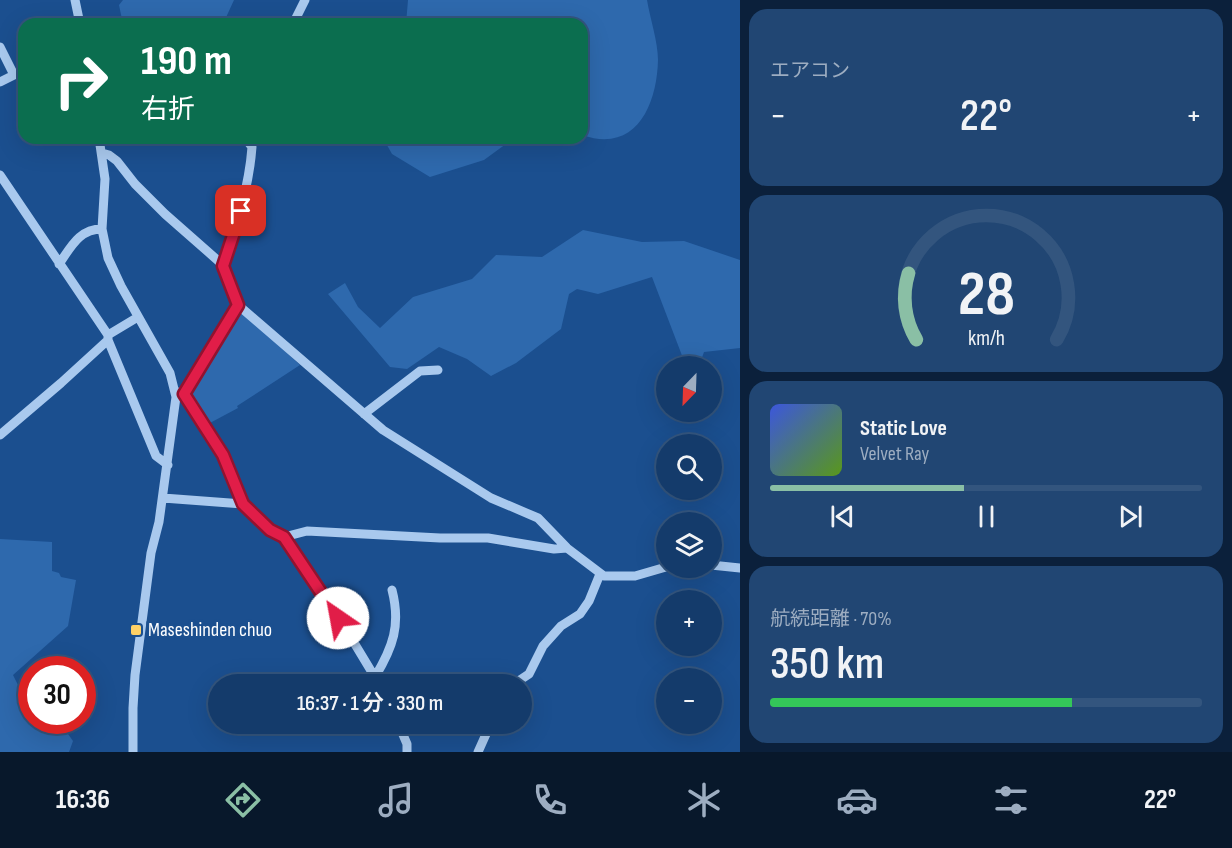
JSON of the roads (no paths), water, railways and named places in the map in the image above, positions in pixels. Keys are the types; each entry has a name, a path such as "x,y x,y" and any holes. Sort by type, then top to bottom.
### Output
{"street":[{"path":"75,0 79,18"},
{"path":"296,18 305,0"},
{"path":"0,47 14,75 0,82"},
{"path":"100,144 105,179 102,229 108,258 121,286 180,393 223,455 243,504 270,530 284,537 373,674"},
{"path":"223,266 241,211 251,163 252,147 250,144"},
{"path":"102,153 117,161 135,184 165,214 223,266 238,305 383,430 491,498 538,518 567,548 600,574 609,577 635,576 656,570"},
{"path":"0,175 108,338 156,456 168,465"},
{"path":"59,264 80,236 95,229 102,229"},
{"path":"133,752 135,675 151,553 163,498 180,393 238,305"},
{"path":"0,435 61,383 108,338 138,317"},
{"path":"364,414 420,371 438,370"},
{"path":"163,498 243,504"},
{"path":"284,537 307,531 440,538 488,538 554,549 567,548"},
{"path":"722,566 740,568"},
{"path":"529,674 543,646 561,626 580,614 589,601 600,574"},
{"path":"380,674 390,652 396,627 397,608 392,590"},
{"path":"403,734 407,752"},
{"path":"478,752 486,734"}],"place":[{"name":"Maseshinden chuo","path":"136,630"}]}
